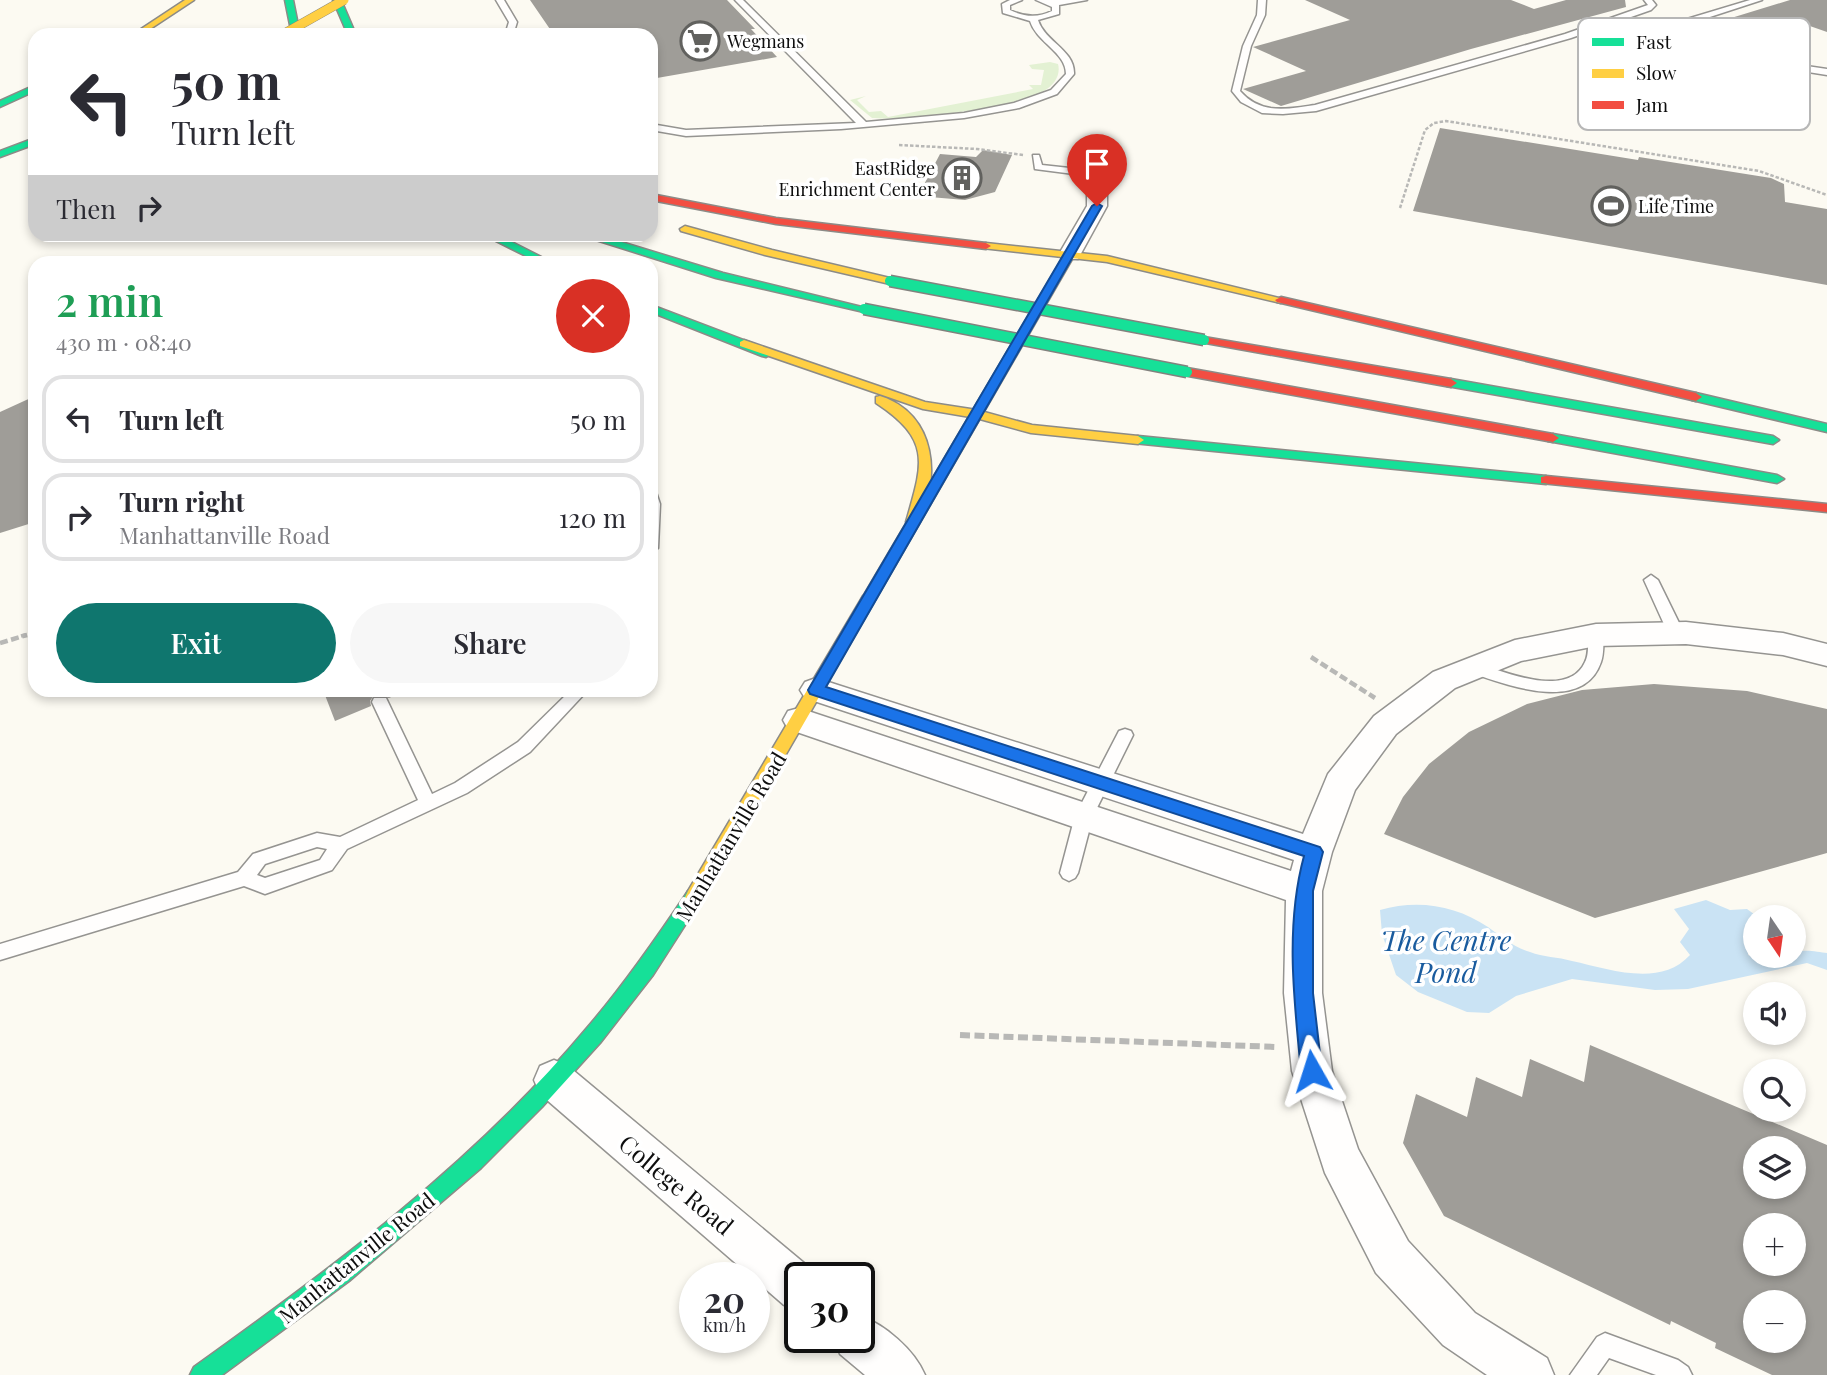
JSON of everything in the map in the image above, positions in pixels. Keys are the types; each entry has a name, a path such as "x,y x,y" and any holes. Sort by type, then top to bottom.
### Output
{"main road":[{"path":"147,28 190,0"},
{"path":"289,0 295,28"},
{"path":"337,0 349,28"},
{"path":"294,28 344,0"},
{"path":"0,104 28,91"},
{"path":"0,154 28,144"},
{"path":"658,199 720,214 804,228 1070,254 1143,267 1827,428"},
{"path":"673,225 769,253 890,281 1204,340 1792,443"},
{"path":"504,242 534,256"},
{"path":"608,242 654,256"},
{"name":"Manhattanville Road","path":"202,1375 261,1334 406,1219 478,1154 554,1080 653,961 799,720 1070,254"},
{"path":"658,257 720,276 864,309 1187,372 1792,481"},
{"path":"658,311 885,403 911,420 922,436 928,460 913,522"},
{"path":"744,344 923,405 977,414 1031,429 1827,508"}],"street":[{"name":"Manhattanville Road","path":"1070,254 1097,206 1097,174"},
{"path":"1530,1375 1459,1329 1392,1257 1340,1158 1312,1071 1303,993 1304,891 1314,852 1340,784 1385,725 1399,714 1444,680 1515,650 1596,635 1676,633 1783,644 1827,655"},
{"path":"816,690 1314,852"},
{"path":"799,720 1304,891"},
{"name":"College Road","path":"554,1080 784,1275"},
{"path":"875,1353 901,1375"}],"lane":[{"path":"500,0 513,22 511,28"},
{"path":"739,0 863,124"},
{"path":"1015,0 1006,5 1006,11 1016,16 1033,18 1053,14 1057,9 1053,4"},
{"path":"1040,0 1053,4 1083,0"},
{"path":"1262,0 1261,15 1247,46 1236,91 1243,102 1256,110 1276,113 1316,107 1578,32"},
{"path":"1622,18 1648,8 1652,5 1648,0"},
{"path":"1699,18 1758,0"},
{"path":"658,128 705,132 935,121 1040,99 1063,86 1070,73 1068,61 1039,34 1033,18"},
{"path":"1485,47 1503,54"},
{"path":"1012,115 1017,105"},
{"path":"1036,157 1038,167 1097,174"},
{"path":"1651,580 1676,633"},
{"path":"244,878 265,886 326,865 341,844 461,788 524,747 573,697"},
{"path":"380,702 428,803"},
{"path":"1069,873 1084,816 1099,782 1125,736"},
{"path":"0,952 244,878 259,859 280,851 317,840 341,844"},
{"path":"260,1361 261,1334"},
{"path":"1582,1375 1605,1345 1670,1368 1680,1375"}],"path":[{"path":"1399,208 1425,130 1434,123 1446,121 1748,169 1827,195"},
{"path":"899,145 972,150 992,148 1036,157"},
{"path":"0,643 28,634"},
{"path":"1311,657 1399,714"},
{"path":"960,1035 1309,1048"}],"green space":[{"path":"1050,62 1058,64 1058,72 1054,83 1048,89 1030,97 986,108 934,115 872,118 850,100 866,96 857,100 869,112 881,111 888,117 1033,89 1029,85 1041,85 1044,70 1032,69 1029,65"}],"water":[{"name":"The Centre Pond","path":"1706,900 1730,910 1743,909 1743,968 1784,968 1688,989 1655,990 1572,979 1516,996 1489,1013 1467,1012 1418,992 1396,975 1382,934 1380,910 1408,905 1450,909 1476,920 1513,945 1535,954 1618,971 1649,974 1678,965 1690,955 1680,942 1689,929 1674,909"},
{"name":"The Centre Pond","path":"1806,951 1827,953 1827,970 1807,963"}],"building":[{"name":"Wegmans","path":"530,0 727,0 777,57 658,78 658,28 549,28"},
{"path":"1305,0 1511,0 1534,9 1566,0 1625,0 1626,7 1578,18 1281,106 1243,89 1306,71 1253,47 1350,20"},
{"path":"1790,0 1827,0 1827,32 1810,26 1810,18 1731,18"},
{"name":"Life Time","path":"1440,128 1771,178 1784,184 1785,202 1827,209 1827,285 1413,211"},
{"name":"EastRidge Enrichment Center","path":"983,150 1012,155 995,192 965,200 918,196 940,154 976,157"},
{"path":"28,399 28,524 0,533 0,412"},
{"path":"1654,684 1747,691 1827,709 1827,853 1595,918 1384,834 1403,797 1429,764 1469,732 1527,704 1582,690"},
{"path":"326,697 373,697 371,706 335,721"},
{"path":"1590,1045 1743,1110 1743,1122 1772,1122 1806,1136 1743,1136 1743,1199 1806,1199 1806,1136 1827,1145 1827,1375 1772,1375 1715,1348 1716,1343 1671,1321 1670,1325 1444,1216 1403,1143 1416,1094 1467,1117 1476,1077 1522,1097 1530,1059 1584,1082"}],"traffic: fast":[{"path":"289,0 295,28"},
{"path":"337,0 349,28"},
{"path":"0,104 28,91"},
{"path":"0,154 28,144"},
{"path":"504,242 533,256"},
{"path":"608,242 654,256"},
{"path":"868,600 1070,254"},
{"path":"658,257 720,276 864,309"},
{"path":"890,281 1204,340"},
{"path":"864,309 1187,372"},
{"path":"658,311 766,353"},
{"path":"1451,383 1773,440"},
{"path":"1696,397 1827,428"},
{"path":"1553,438 1777,479"},
{"path":"1138,440 1546,480"},
{"path":"202,1375 341,1273 473,1161 535,1100 593,1036 646,968 694,897"}],"traffic: slow":[{"path":"147,28 190,0"},
{"path":"294,28 344,0"},
{"path":"685,229 769,253 890,281"},
{"path":"986,246 1107,259 1281,300"},
{"path":"744,344 923,405 977,414 1031,429 1138,440"},
{"path":"880,400 913,425 925,452 923,483 913,522"},
{"path":"694,897 868,600"}],"traffic: jam":[{"path":"658,198 776,221 986,246"},
{"path":"1281,300 1696,397"},
{"path":"1204,340 1451,383"},
{"path":"1187,372 1553,438"},
{"path":"1546,480 1827,508"}],"place":[{"name":"Wegmans","path":"700,41"},
{"name":"EastRidge Enrichment Center","path":"962,178"},
{"name":"Life Time","path":"1611,206"}],"route":[{"path":"1097,206 816,690 1314,852 1304,891 1303,993 1312,1071"}]}
